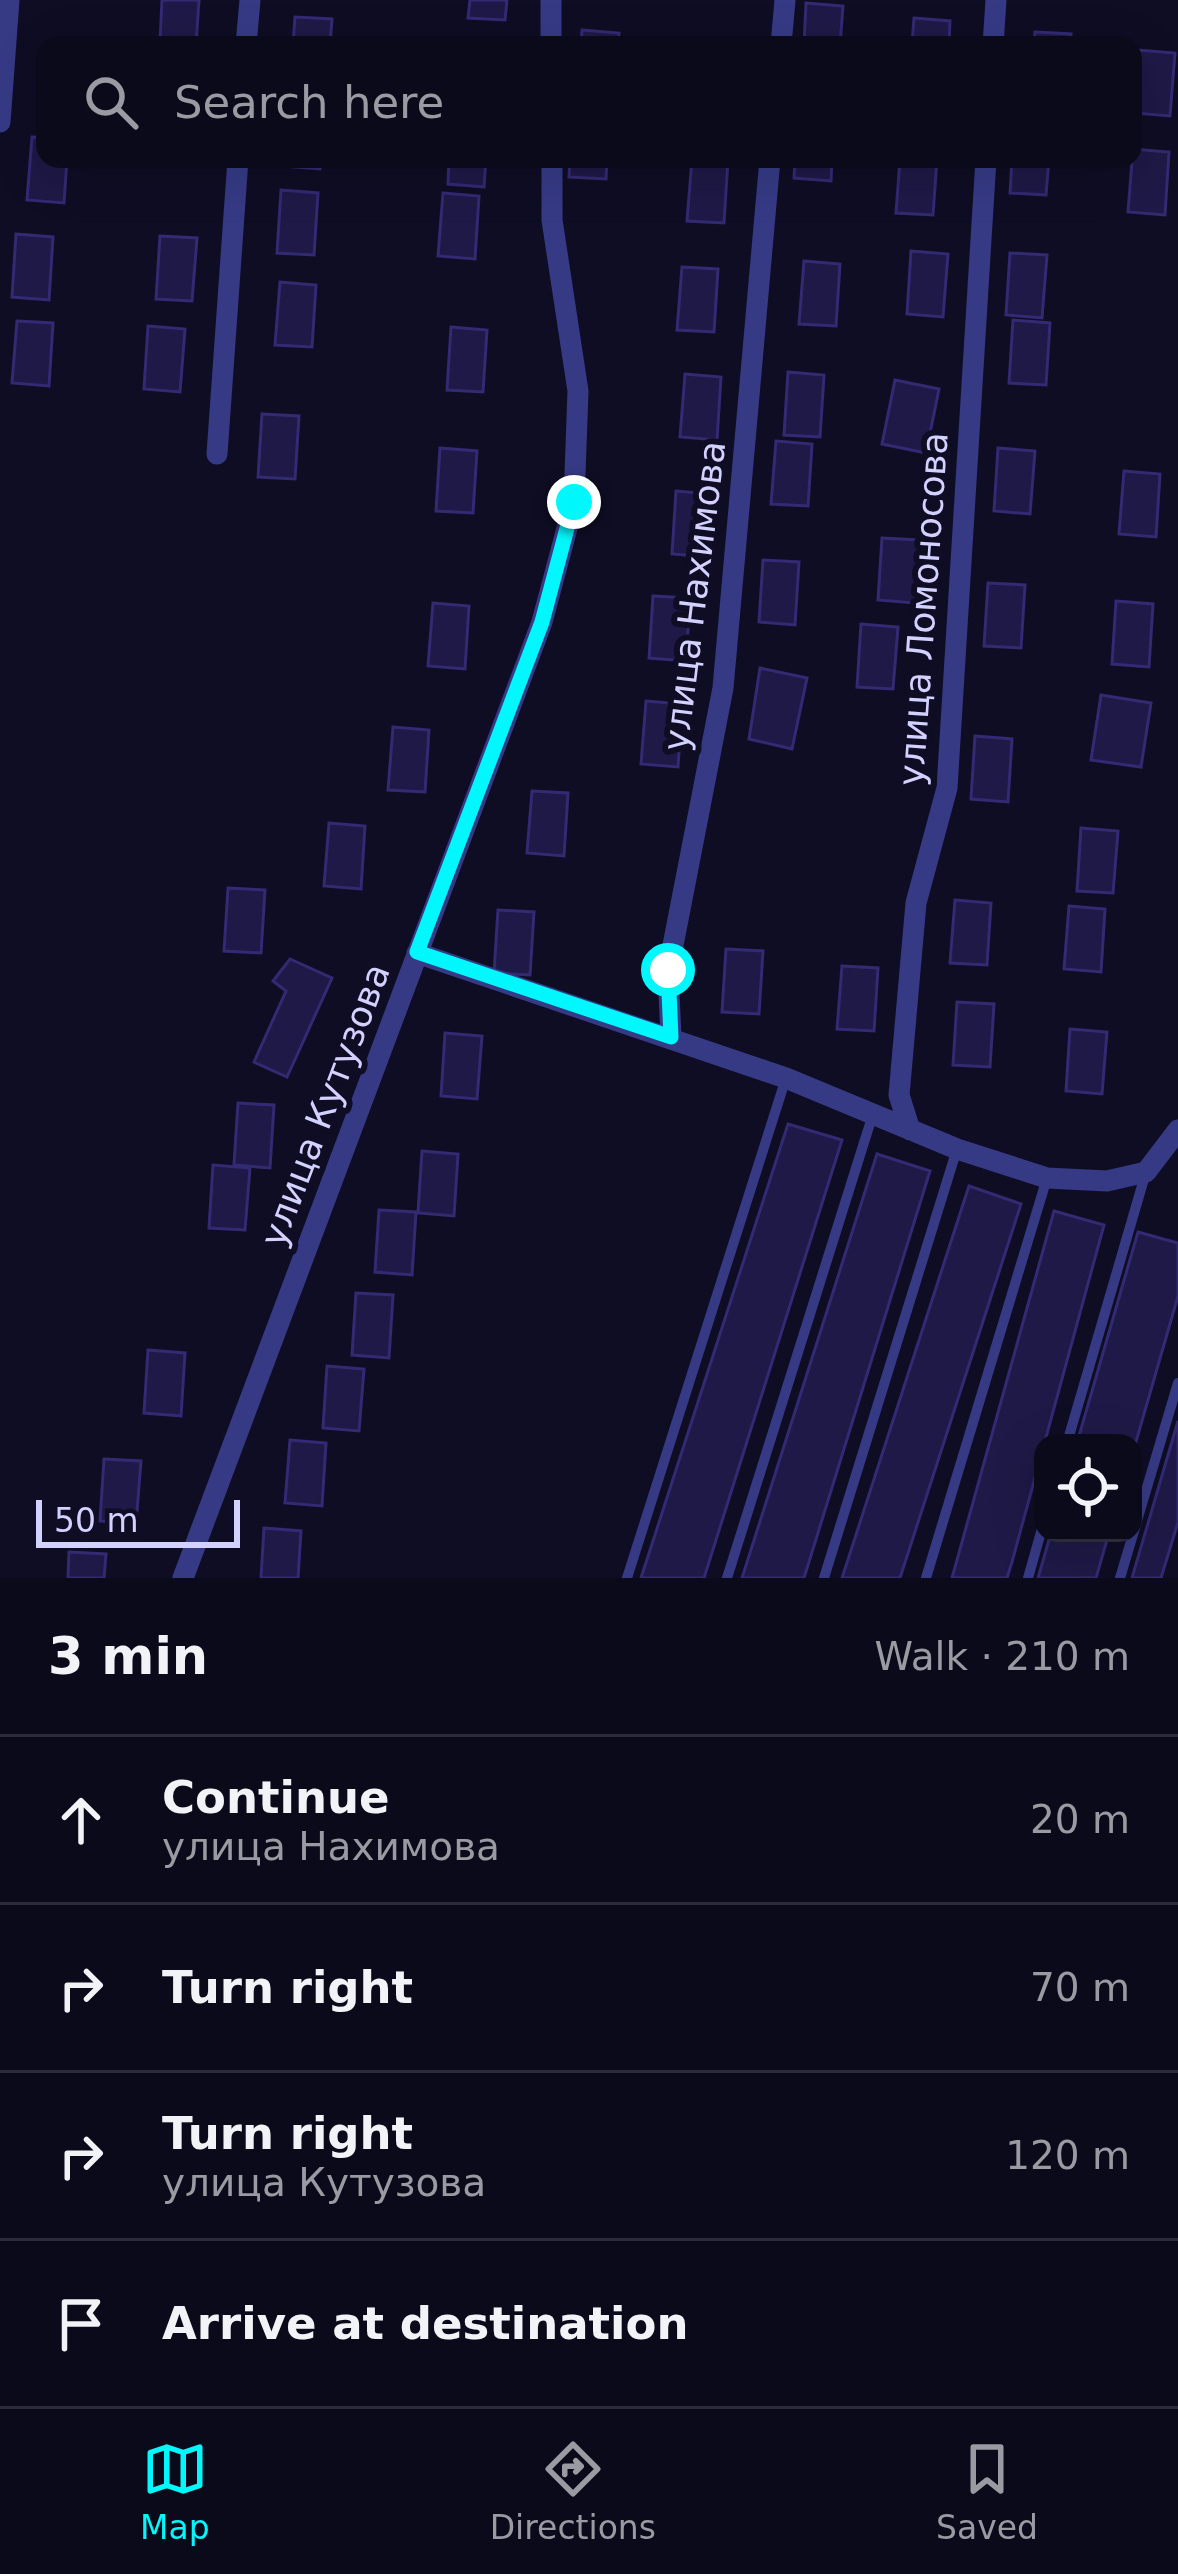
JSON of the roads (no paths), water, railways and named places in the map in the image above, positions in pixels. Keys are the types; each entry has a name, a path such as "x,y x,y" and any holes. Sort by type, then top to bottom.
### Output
{"street":[{"path":"0,122 9,0"},
{"path":"247,36 250,0"},
{"path":"551,0 551,36"},
{"path":"782,36 784,0"},
{"path":"994,36 996,0"},
{"path":"217,454 237,168"},
{"name":"улица Кутузова","path":"183,1578 542,622 574,502 578,391 552,220 552,168"},
{"name":"улица Нахимова","path":"671,1037 668,970 723,688 769,168"},
{"name":"улица Ломоносова","path":"910,1130 899,1096 916,902 947,788 985,168"},
{"path":"417,952 786,1078 957,1149 1047,1178 1107,1181 1146,1172 1178,1130"}],"lane":[{"path":"628,1578 786,1078"},
{"path":"727,1578 873,1114"},
{"path":"824,1578 957,1149"},
{"path":"1069,1434 1146,1172"},
{"path":"926,1578 1047,1178"},
{"path":"1120,1578 1178,1383"},
{"path":"1028,1578 1038,1542"}]}
